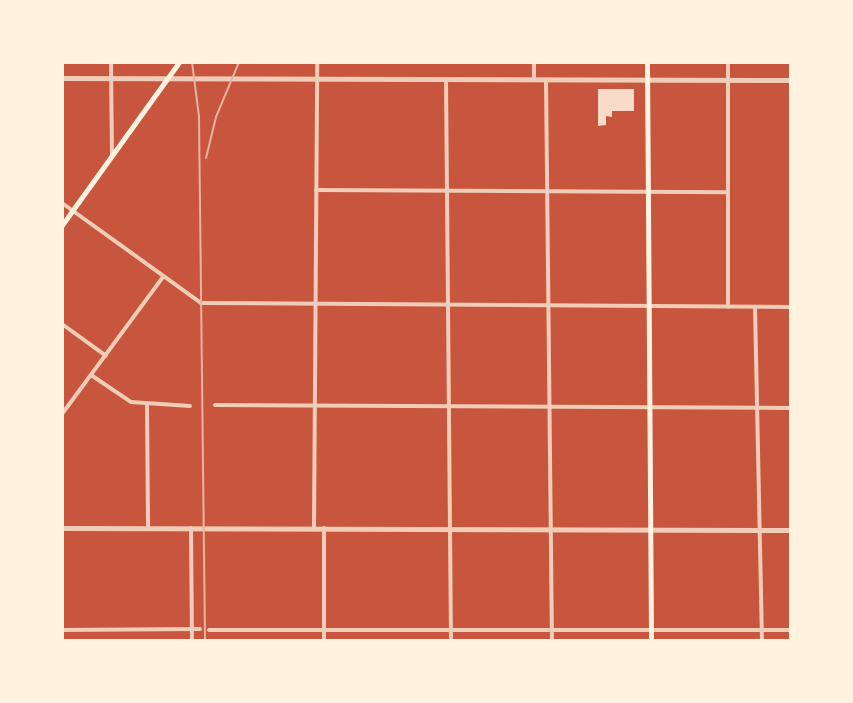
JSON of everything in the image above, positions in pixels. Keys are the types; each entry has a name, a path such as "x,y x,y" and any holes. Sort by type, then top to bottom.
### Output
{"main road":[{"path":"62,225 179,62"},
{"path":"647,62 651,641"}],"street":[{"path":"111,62 112,158"},
{"path":"314,528 318,305 317,62"},
{"path":"534,62 534,80"},
{"path":"728,62 728,307"},
{"path":"62,78 167,81 791,80"},
{"path":"446,80 451,641"},
{"path":"546,80 552,641"},
{"path":"316,190 728,192"},
{"path":"62,203 201,303 791,307"},
{"path":"62,414 163,277"},
{"path":"755,307 762,641"},
{"path":"62,324 106,356"},
{"path":"91,375 127,400 147,405 190,406"},
{"path":"147,405 148,528"},
{"path":"215,405 791,408"},
{"path":"62,528 791,530"},
{"path":"191,528 192,641"},
{"path":"324,528 324,641"},
{"path":"62,630 200,629"},
{"path":"209,630 791,630"}],"building":[{"path":"598,89 634,89 634,111 612,111 612,117 606,116 606,125 598,126"}],"railway":[{"path":"192,62 199,117 205,641"},
{"path":"206,158 216,117 239,62"}]}
